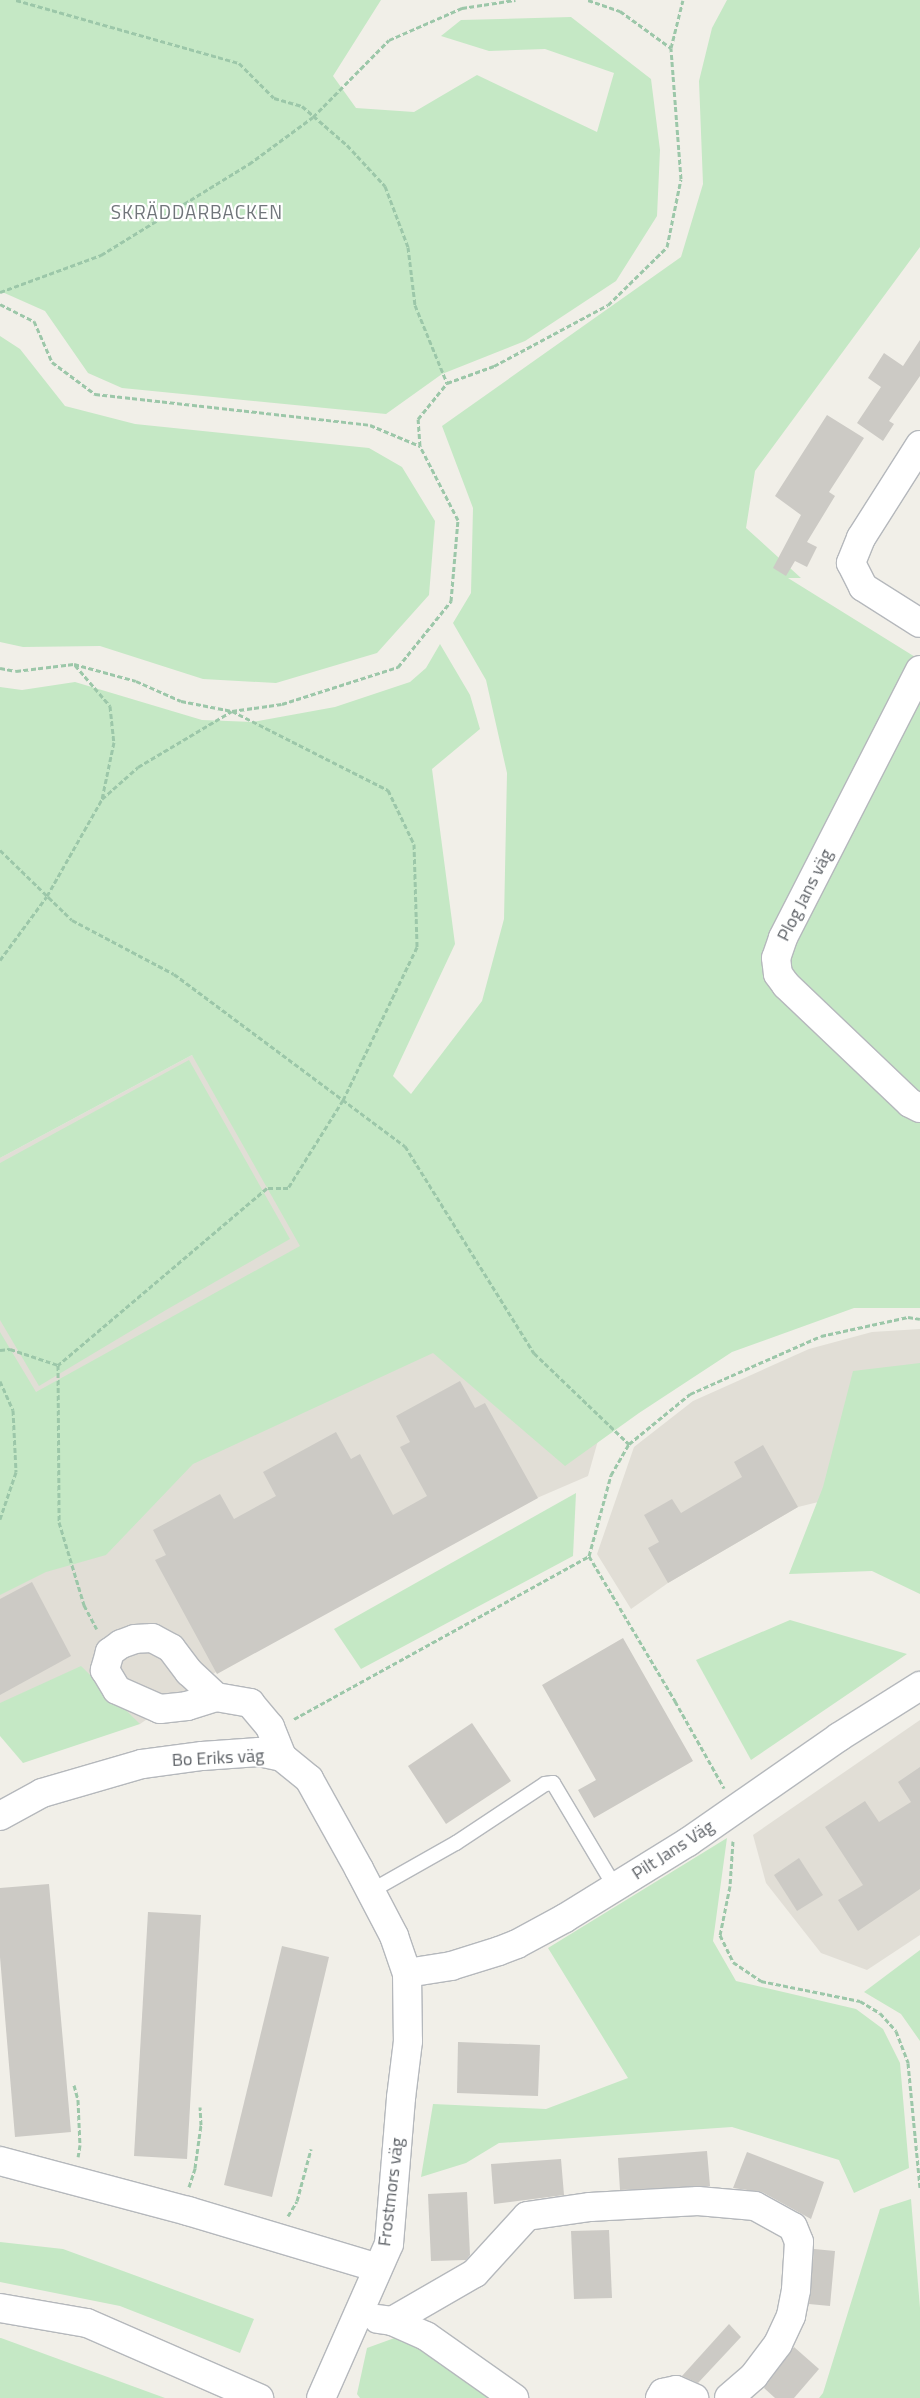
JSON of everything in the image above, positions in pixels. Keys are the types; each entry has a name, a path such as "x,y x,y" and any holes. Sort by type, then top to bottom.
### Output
{"street":[{"path":"920,445 860,538 850,562 863,587 920,623"},
{"name":"Plog Jans väg","path":"920,670 782,938 776,958 778,974 786,985 910,1103 920,1108"},
{"path":"216,1697 189,1672 171,1648 152,1638 120,1644 110,1652 105,1670 117,1690 160,1709 187,1706 216,1697 250,1702 270,1727 282,1757"},
{"name":"Pilt Jans Väg","path":"407,1974 451,1966 518,1944 688,1842 839,1737 920,1686"},
{"name":"Bo Eriks väg","path":"0,1816 42,1793 142,1764 202,1756 260,1752 282,1757 309,1779 394,1936 407,1974"},
{"name":"Frostmors väg","path":"321,2398 389,2244 401,2098 408,2040 407,1974"},
{"path":"0,2161 182,2209 378,2268"},
{"path":"392,2321 475,2273 527,2216 590,2207 698,2201 755,2206 793,2226 799,2242 796,2290 791,2316 778,2344 754,2376 729,2398"},
{"path":"0,2308 86,2323 259,2398"},
{"path":"357,2316 392,2321 426,2336 514,2398"},
{"path":"660,2398 663,2393 676,2390 694,2398"}],"lane":[{"path":"371,1891 456,1843 545,1784 553,1783 615,1887"}],"path":[{"path":"16,0 239,64 274,98 302,106 347,146 385,186 408,247 415,305 447,383"},
{"path":"0,292 102,255 249,164 314,117 389,40 462,8 515,0"},
{"path":"588,0 620,11 670,48"},
{"path":"102,799 138,767 232,711 282,704 398,667 451,601 458,520 420,446 418,419 447,383 494,366 608,305 667,247 682,179 670,48 684,0"},
{"path":"0,304 34,320 52,362 95,394 370,426 420,446"},
{"path":"0,960 47,896 102,799 114,742 110,706 74,664"},
{"path":"0,668 16,671 74,664 136,681 181,701 232,711 388,790 414,844 417,947 343,1100 288,1188 267,1188 58,1364"},
{"path":"0,850 72,920 174,974 405,1146 534,1354 629,1444"},
{"path":"920,1320 908,1317 821,1336 690,1394 629,1444 611,1475 589,1556 736,1808 730,1886 720,1935 733,1962 761,1981 860,2002 880,2013 896,2031 908,2063 920,2188"},
{"path":"0,1350 10,1349 58,1364"},
{"path":"58,1364 59,1522 84,1605 110,1652"},
{"path":"0,1381 13,1410 16,1472 0,1519"},
{"path":"270,1727 291,1720 589,1556"},
{"path":"73,2180 80,2145 78,2100 74,2085"},
{"path":"182,2209 195,2168 201,2125 200,2108"},
{"path":"276,2236 297,2201 311,2149"}],"shaded area":[{"path":"192,1055 599,1437 588,1476 537,1498 216,1672 140,1724 0,1721 0,1158"},
{"path":"920,1329 920,1477 798,1507 668,1583 631,1609 597,1554 634,1447 693,1401 809,1349 872,1332"},
{"path":"920,1720 920,1935 867,1970 821,1953 766,1883 753,1835"}],"green space":[{"path":"0,0 381,0 333,76 356,108 414,112 477,75 597,132 614,73 545,49 489,51 441,36 461,20 571,17 651,79 660,150 657,216 616,281 525,341 442,374 386,414 122,388 88,373 45,311 0,291"},
{"path":"727,0 920,0 920,247 755,471 746,528 801,578 788,578 920,660 920,1308 854,1308 732,1352 639,1413 565,1466 433,1353 193,1464 106,1555 46,1572 0,1595 0,1332 36,1392 300,1246 192,1055 0,1158 0,687 22,690 75,682 202,720 253,722 335,707 410,682 426,668 440,644 470,695 480,729 432,769 455,944 393,1076 411,1094 482,1001 504,919 507,773 486,680 453,623 471,593 473,508 442,426 681,257 703,184 699,81 712,28"},
{"path":"0,336 20,349 65,406 135,424 369,448 402,467 435,521 429,595 377,653 276,683 203,679 100,646 23,647 0,642"},
{"path":"189,1060 290,1239 39,1386 0,1320 0,1163"},
{"path":"920,1363 920,1594 872,1571 789,1574 823,1487 853,1371"},
{"path":"576,1493 573,1556 361,1669 334,1629"},
{"path":"790,1620 907,1654 751,1760 696,1660"},
{"path":"81,1666 140,1724 23,1763 0,1736 0,1703"},
{"path":"727,1838 713,1941 736,1981 856,2009 883,2029 900,2063 909,2168 854,2193 839,2160 732,2127 499,2143 466,2163 421,2177 433,2104 546,2109 628,2078 548,1948"},
{"path":"920,1950 920,2041 901,2014 864,1992"},
{"path":"911,2199 920,2308 920,2398 819,2398 823,2393 880,2209"},
{"path":"0,2242 63,2249 254,2319 240,2353 120,2306 0,2282"},
{"path":"411,2332 503,2398 360,2398 357,2394 367,2348"},
{"path":"1,2338 165,2398 0,2398"}],"building":[{"path":"920,340 920,376 889,421 894,424 883,441 857,423 881,387 868,378 884,353 903,366"},
{"path":"827,415 864,438 829,492 835,496 807,542 817,547 807,567 795,561 786,576 773,568 801,515 775,496"},
{"path":"460,1381 475,1408 485,1403 538,1498 217,1674 155,1560 166,1555 153,1530 220,1494 234,1519 276,1496 263,1472 336,1432 351,1459 360,1454 393,1515 427,1496 400,1447 410,1442 396,1416"},
{"path":"763,1445 798,1507 668,1583 648,1548 659,1542 644,1515 672,1499 681,1513 742,1477 734,1462"},
{"path":"32,1582 71,1656 0,1695 0,1599"},
{"path":"623,1638 693,1761 594,1818 578,1790 596,1780 542,1685"},
{"path":"472,1723 511,1781 446,1824 408,1766"},
{"path":"920,1767 920,1889 858,1931 838,1900 863,1885 825,1827 865,1801 879,1822 911,1802 898,1782"},
{"path":"799,1858 823,1895 797,1911 774,1875"},
{"path":"49,1884 71,2132 15,2137 0,1957 0,1888"},
{"path":"148,1912 201,1915 187,2159 134,2156"},
{"path":"282,1946 329,1957 272,2197 224,2185"},
{"path":"458,2042 540,2045 538,2096 457,2093"},
{"path":"707,2151 710,2186 620,2190 618,2158"},
{"path":"747,2152 824,2182 811,2219 762,2192 733,2188"},
{"path":"561,2159 564,2195 494,2204 491,2164"},
{"path":"467,2192 470,2255 466,2260 431,2261 428,2194"},
{"path":"609,2230 612,2298 574,2299 571,2231"},
{"path":"814,2249 835,2251 830,2306 809,2304"},
{"path":"729,2324 741,2337 698,2383 682,2376"},
{"path":"794,2347 819,2369 794,2398 775,2398 764,2388"}],"district":[{"name":"SKRÄDDARBACKEN","path":"197,212"}]}
